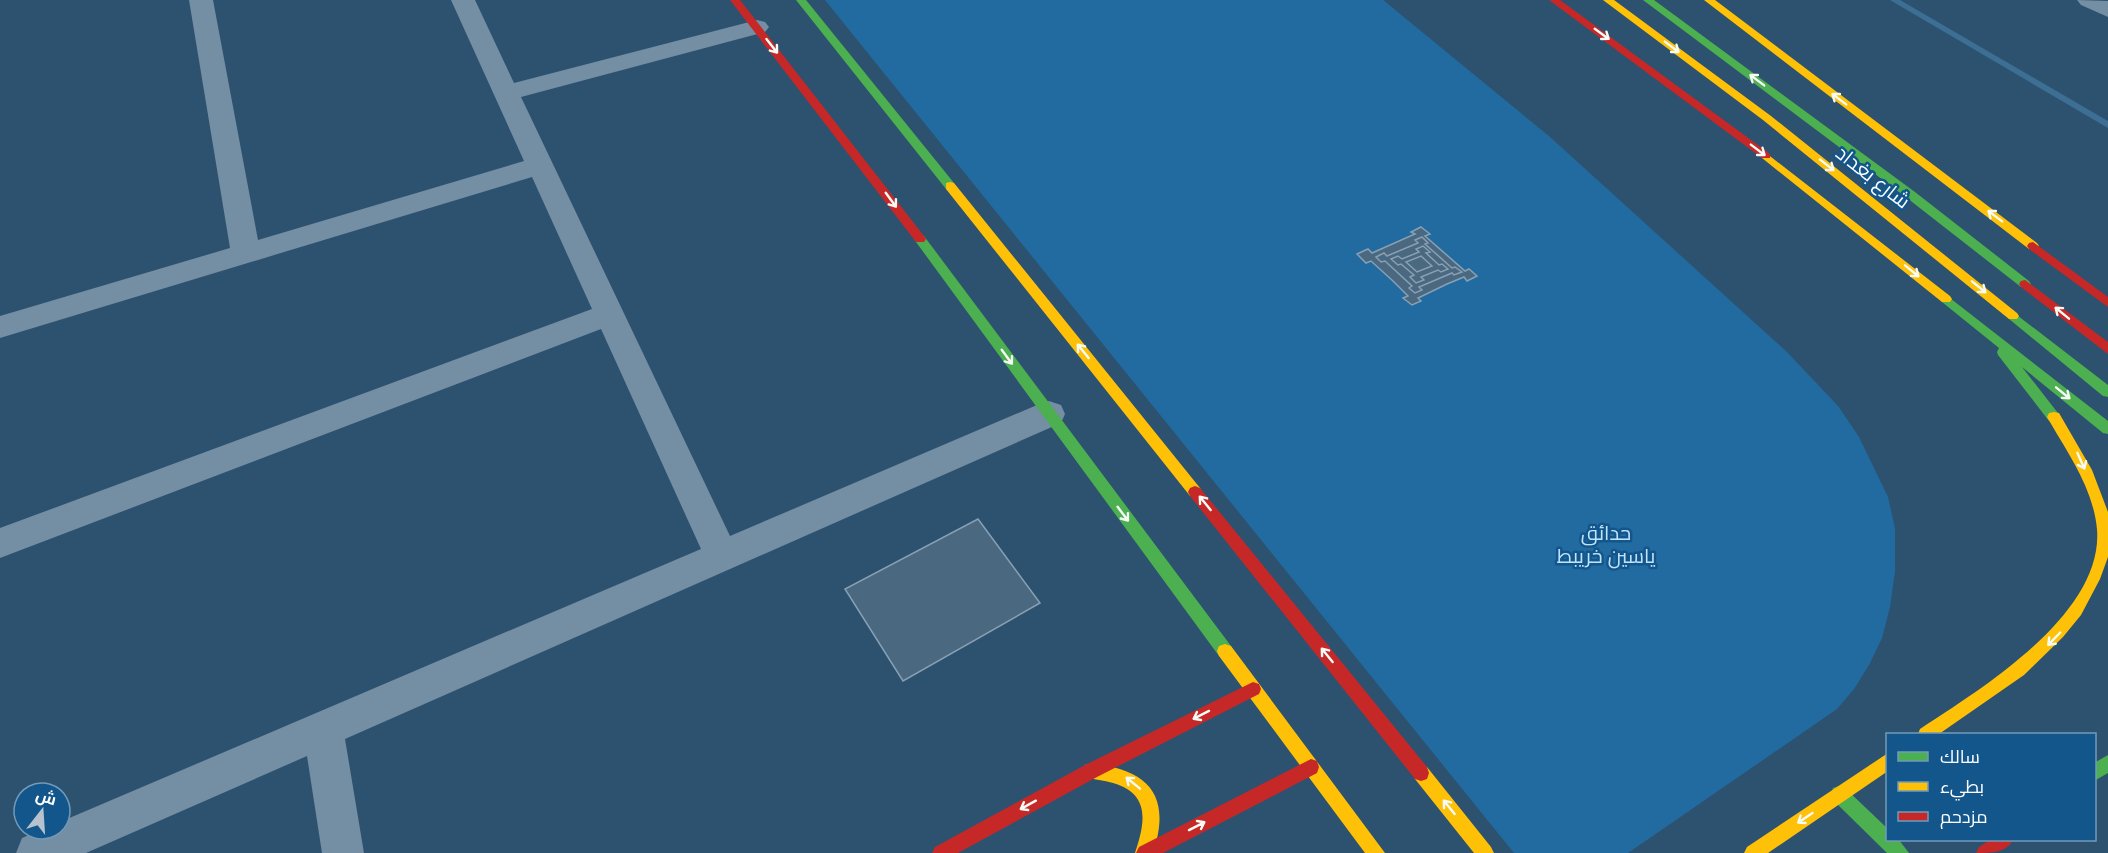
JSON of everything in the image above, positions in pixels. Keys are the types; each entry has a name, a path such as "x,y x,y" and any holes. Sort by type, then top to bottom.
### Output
{"main road":[{"path":"735,0 862,153 1049,414 1376,853"},
{"path":"801,0 905,138 1485,853"},
{"path":"1554,0 1809,188 2108,429"},
{"name":"شارع بغداد","path":"1608,0 1837,173 2108,392"},
{"name":"شارع بغداد","path":"1648,0 1920,202 2108,350"},
{"path":"1709,0 2108,303"},
{"path":"2084,283 2108,295"},
{"path":"1929,733 2038,655 2065,628 2084,598 2098,565 2104,529 2094,493 2080,458 2060,423 2036,390 1985,330"},
{"path":"941,853 1090,771 1253,689"},
{"path":"1753,853 1886,762"},
{"path":"1145,853 1311,767"},
{"path":"1090,771 1106,770 1122,774 1135,782 1145,794 1152,808 1154,824 1151,840 1145,853"},
{"path":"1839,794 1886,839"},
{"path":"1888,841 1900,853"},
{"path":"1986,853 2003,841"}],"street":[{"path":"201,0 246,254"},
{"path":"463,0 722,556"},
{"path":"2089,0 2108,10"},
{"path":"507,93 757,27"},
{"path":"0,327 541,165"},
{"path":"0,543 610,314"},
{"path":"37,853 1049,414"},
{"path":"323,729 343,853"}],"green space":[{"name":"حدائق ياسين خريبط","path":"825,0 1383,0 1550,137 1787,352 1838,406 1859,437 1888,497 1895,529 1895,571 1890,607 1882,638 1854,689 1837,709 1628,853 1514,853"}],"building":[{"path":"1421,227 1430,234 1425,236 1465,271 1469,269 1477,276 1467,281 1464,277 1447,284 1418,298 1421,301 1412,305 1403,298 1408,296 1393,281 1371,261 1366,263 1357,254 1368,249 1372,253 1415,234 1411,232"},
{"path":"1422,237 1428,243 1425,244 1452,268 1455,267 1462,272 1454,275 1452,273 1419,287 1422,290 1415,293 1409,288 1412,286 1385,261 1381,262 1376,257 1384,253 1387,256 1418,243 1415,240"},
{"path":"1423,246 1430,252 1426,253 1439,265 1442,264 1448,269 1441,272 1438,270 1421,277 1424,280 1416,283 1410,277 1414,275 1391,259 1398,256 1402,259 1419,252 1416,249"},
{"path":"1421,256 1432,266 1417,272 1406,262"},
{"path":"978,519 1040,603 903,681 845,589"}],"waterway":[{"path":"1894,0 2108,125"}],"traffic: fast":[{"path":"801,0 950,186"},
{"path":"1648,0 1911,195 2025,284"},
{"path":"920,239 1225,651"},
{"path":"1946,299 2108,429"},
{"path":"2013,316 2108,392"},
{"path":"2003,352 2054,417"},
{"path":"2096,772 2108,763"},
{"path":"1839,794 1886,839"},
{"path":"1888,841 1900,853"}],"traffic: slow":[{"path":"1608,0 1767,118 2013,316"},
{"path":"1709,0 2033,246"},
{"path":"1766,156 1946,299"},
{"path":"950,186 1195,492"},
{"path":"1927,733 1996,687 2039,652 2075,610 2093,579 2103,544 2102,516 2085,470 2054,417"},
{"path":"1225,651 1376,853"},
{"path":"1753,853 1886,762"},
{"path":"1091,771 1125,778 1137,785 1145,794 1152,820 1144,853"},
{"path":"1421,773 1485,853"}],"traffic: jam":[{"path":"735,0 920,239"},
{"path":"1554,0 1766,156"},
{"path":"2033,246 2108,303"},
{"path":"2025,284 2108,349"},
{"path":"1195,492 1421,773"},
{"path":"941,853 1091,771 1253,689"},
{"path":"1145,853 1311,767"},
{"path":"1985,853 2003,841"}]}
